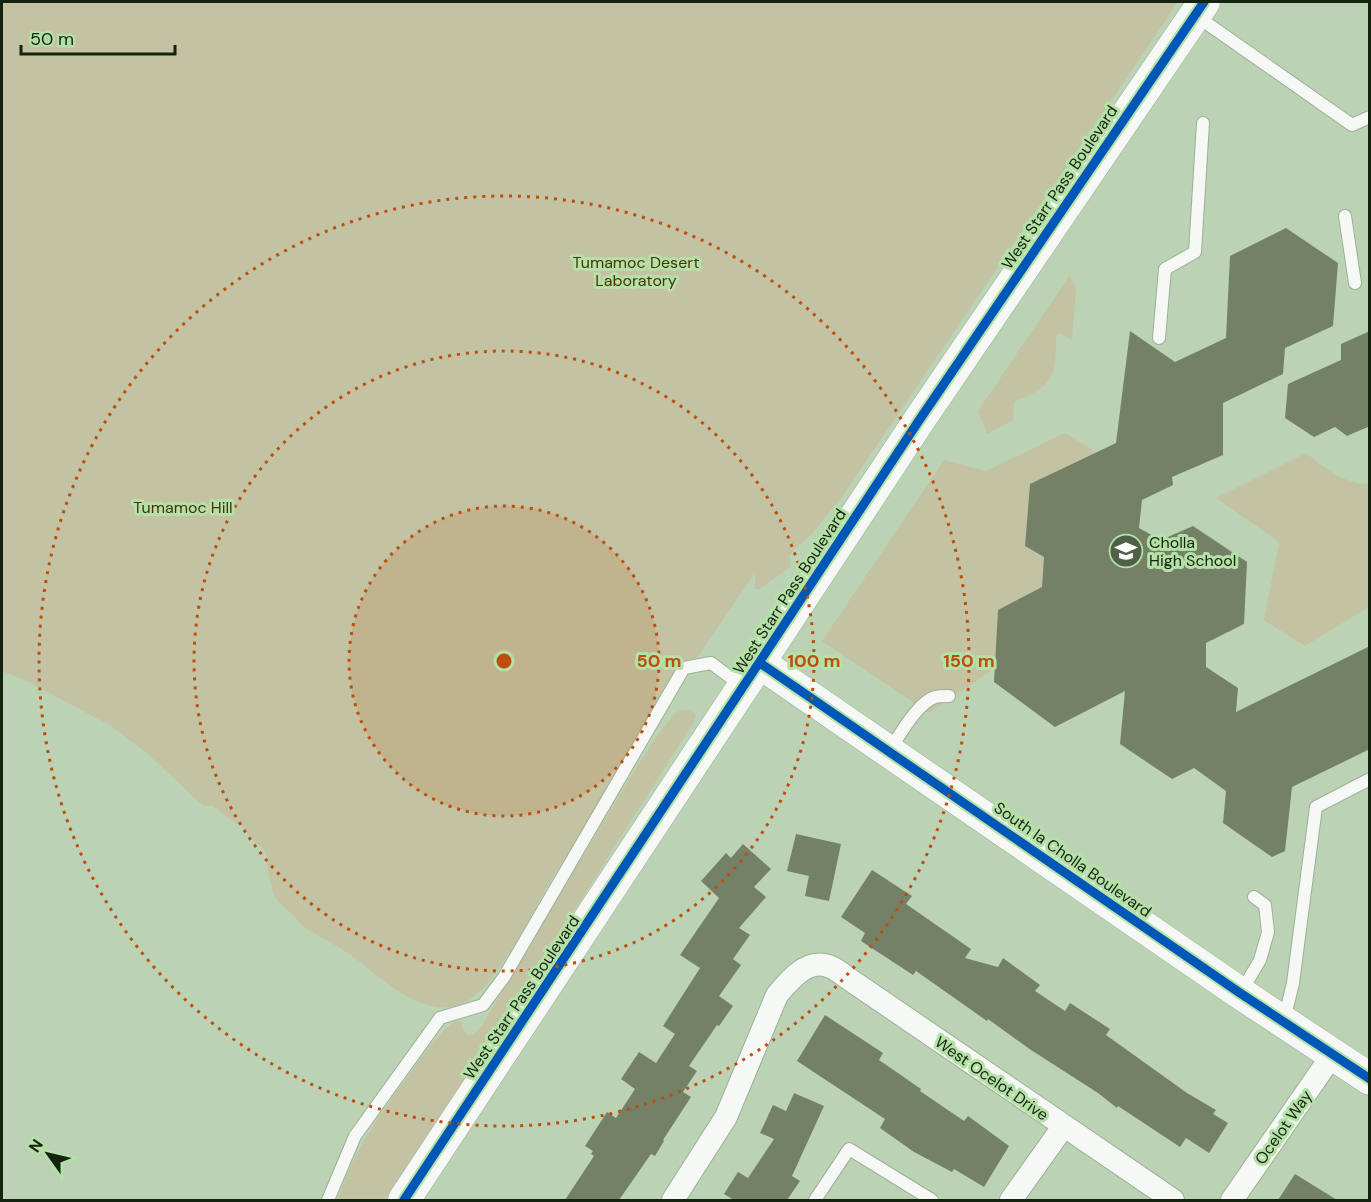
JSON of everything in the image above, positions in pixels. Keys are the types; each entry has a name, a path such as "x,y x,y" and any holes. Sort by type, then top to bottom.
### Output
{"main road":[{"name":"West Starr Pass Boulevard","path":"404,1200 920,419 1200,8"},
{"name":"South la Cholla Boulevard","path":"752,676 889,751 1240,993 1370,1079"}],"street":[{"name":"West Ocelot Drive","path":"673,1200 726,1117 777,995 806,963 823,964 836,970 1173,1200"},
{"name":"Ocelot Way","path":"1232,1200 1333,1054"},
{"path":"1011,1200 1063,1127"}],"lane":[{"path":"1200,8 1352,125 1370,117"},
{"path":"1159,338 1165,269 1195,252 1203,123"},
{"path":"1346,216 1354,283"},
{"path":"328,1200 355,1136 440,1018 483,1005 504,977 684,668 711,663 752,676"},
{"path":"889,751 912,717 926,702 936,697 949,696"},
{"path":"1284,1021 1293,983 1316,807 1370,779"},
{"path":"1240,993 1260,960 1268,932 1265,905 1254,897"},
{"path":"815,1200 849,1149 932,1200"}],"green space":[{"path":"2,2 1178,2 841,498 812,534 789,556 790,567 760,589 755,589 755,573 580,834 516,943 491,979 466,1002 451,1007 435,1007 406,996 349,954 304,927 275,897 266,854 263,848 249,837 243,826 213,806 203,806 147,753 111,726 29,682 2,671"},
{"path":"1070,275 1076,289 1072,340 1060,333 1056,336 1055,361 1050,378 1037,391 1014,402 1013,420 987,434 978,411"},
{"path":"1065,433 1096,452 1030,484 1025,546 1044,557 1042,587 998,610 995,668 929,713 822,641 944,460 986,471"},
{"path":"1306,453 1343,478 1369,484 1370,606 1305,646 1264,620 1279,542 1216,498"},
{"path":"688,710 696,714 695,720 509,1013 384,1200 338,1200 352,1164 370,1131 432,1043 456,1021 461,1023 464,1032 469,1035 474,1034 482,1025 623,789 654,740 675,713"}],"building":[{"path":"1286,228 1338,263 1333,326 1285,348 1283,374 1223,403 1223,455 1172,477 1173,485 1142,500 1139,528 1161,540 1193,526 1247,562 1244,624 1206,643 1206,667 1238,688 1236,712 1370,646 1370,749 1292,787 1285,851 1272,857 1223,823 1226,791 1194,768 1172,779 1120,744 1125,691 1055,727 994,682 998,610 1042,587 1044,557 1025,546 1030,484 1116,443 1130,331 1175,362 1226,338 1230,256"},
{"path":"1370,331 1370,426 1347,436 1335,427 1314,437 1285,418 1288,384 1341,360 1341,344"},
{"path":"796,834 841,844 829,901 805,896 809,876 787,871"},
{"path":"743,844 771,869 754,887 766,897 739,928 750,935 733,959 741,965 719,996 733,1006 689,1066 697,1071 683,1092 691,1097 655,1156 651,1154 619,1200 565,1200 594,1156 591,1154 593,1151 585,1146 607,1112 616,1118 635,1089 621,1079 639,1052 656,1063 675,1034 663,1026 700,968 680,955 719,898 701,881 726,853 731,858"},
{"path":"872,870 912,896 906,904 971,949 965,958 998,967 1003,958 1040,985 1035,991 1065,1011 1070,1003 1110,1029 1106,1035 1187,1093 1216,1110 1213,1114 1228,1123 1209,1153 1186,1138 1180,1147 1118,1106 1117,1108 916,971 913,975 861,941 865,933 841,917"},
{"path":"825,1015 883,1053 879,1060 921,1089 920,1091 964,1121 968,1116 1009,1146 984,1187 954,1169 952,1172 914,1152 880,1128 885,1119 797,1061"},
{"path":"794,1093 824,1106 792,1176 800,1181 787,1200 734,1200 724,1194 738,1172 748,1178 774,1139 760,1133 773,1105 786,1111"},
{"path":"1295,1174 1337,1200 1278,1200"}],"cycle path":[{"path":"404,1200 920,419 1204,2"},
{"path":"760,663 1240,993 1370,1079"}],"place":[{"name":"Cholla High School","path":"1126,551"}],"park label":[{"name":"Tumamoc Desert Laboratory","path":"636,271"},
{"name":"Tumamoc Hill","path":"183,507"}]}
